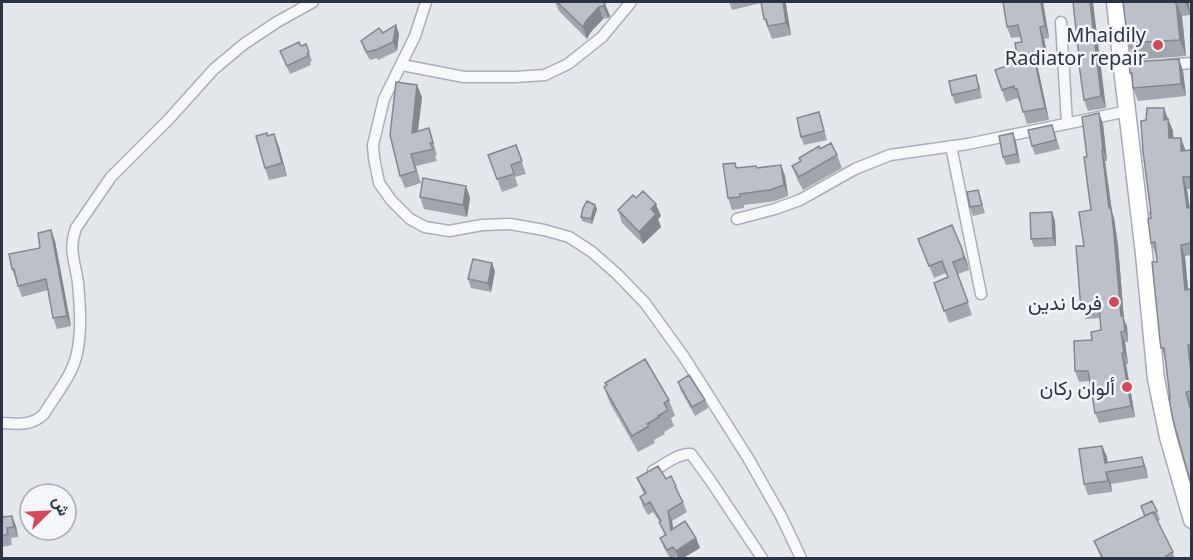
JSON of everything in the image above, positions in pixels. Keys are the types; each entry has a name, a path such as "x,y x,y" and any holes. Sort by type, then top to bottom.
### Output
{"main road":[{"path":"1115,2 1128,68 1128,111 1156,379 1168,437 1191,520"}],"street":[{"path":"2,423 30,423 40,419 70,372 77,356 81,321 78,282 71,245 79,223 111,177 169,119 214,69 244,44 313,2"},
{"path":"426,2 416,36 384,99 374,145 379,183 391,200 410,219 424,227 449,231 482,225 510,224 544,230 569,237 592,252 617,274 645,303 684,357 748,458 801,558"},
{"path":"402,65 464,76 545,75 568,64 602,38 631,2"},
{"path":"1060,22 1067,124"},
{"path":"1157,66 1191,63"},
{"path":"737,219 800,200 855,169 890,155 951,146 1128,111"},
{"path":"951,146 981,294"},
{"path":"653,471 680,456 691,454 762,558"}],"building":[{"path":"557,2 603,2 605,4 599,7 583,27"},
{"path":"761,2 783,2 786,23 768,26 764,19"},
{"path":"1003,2 1041,2 1045,26 1040,27 1044,50 1033,52 1045,108 1023,112 1017,89 1014,89 1014,86 1002,90 995,70 1018,62 1015,43 1022,42 1018,25 1007,27"},
{"path":"1073,2 1090,2 1101,96 1084,100 1078,57"},
{"path":"1123,2 1176,2 1180,40 1128,43"},
{"path":"396,25 393,42 367,52 361,41 379,28 383,33"},
{"path":"299,42 301,46 306,44 308,56 287,66 280,51"},
{"path":"1179,59 1181,84 1133,88 1129,62"},
{"path":"976,75 979,89 952,95 949,81"},
{"path":"396,82 417,85 412,133 429,128 433,143 430,143 433,149 411,154 416,171 400,176 390,135"},
{"path":"1147,108 1164,108 1164,120 1168,119 1169,138 1181,138 1181,151 1191,150 1191,177 1183,177 1187,208 1191,207 1191,243 1181,245 1185,290 1191,289 1191,344 1188,345 1191,391 1186,392 1191,411 1191,484 1173,420 1164,348 1161,348 1160,341 1152,262 1157,262 1155,242 1151,243 1148,219 1151,218 1151,213 1141,121 1146,120"},
{"path":"819,112 824,131 801,137 797,118"},
{"path":"1099,113 1114,234 1121,316 1123,316 1125,331 1121,332 1124,353 1122,353 1131,406 1095,413 1088,371 1075,371 1074,341 1092,340 1091,332 1101,330 1099,307 1081,309 1076,246 1084,246 1079,212 1091,210 1084,157 1087,157 1082,117"},
{"path":"1052,125 1056,140 1032,146 1028,130"},
{"path":"267,133 267,136 274,134 282,163 265,168 256,136"},
{"path":"1013,133 1017,154 1003,157 999,136"},
{"path":"831,143 837,155 799,177 792,166 801,161 799,158 819,146 820,149"},
{"path":"516,145 522,161 511,165 514,174 497,179 488,155"},
{"path":"735,163 736,168 781,165 784,185 728,198 723,164"},
{"path":"423,178 466,186 463,205 420,197"},
{"path":"978,190 982,205 970,207 967,192"},
{"path":"643,191 656,204 651,209 656,214 639,232 618,210 633,195 636,198"},
{"path":"587,201 595,205 591,219 581,217"},
{"path":"1052,212 1053,238 1031,239 1030,213"},
{"path":"952,225 964,258 953,262 968,302 944,311 934,283 948,277 942,261 929,266 918,239"},
{"path":"51,230 67,316 53,318 46,279 18,286 9,254 40,248 38,233"},
{"path":"473,259 492,263 488,283 468,279"},
{"path":"645,359 669,400 664,403 668,410 647,424 649,426 632,436 604,387 607,385 605,383"},
{"path":"689,375 705,400 692,407 678,382"},
{"path":"1102,446 1105,463 1142,457 1144,466 1106,472 1108,481 1084,484 1079,449"},
{"path":"658,466 666,479 671,476 683,502 668,511 671,530 685,521 696,538 676,551 673,547 667,550 660,538 666,535 659,522 661,521 650,502 645,505 640,497 646,493 637,478"},
{"path":"1152,501 1157,511 1145,516 1141,506"},
{"path":"1153,512 1173,552 1166,556 1167,558 1103,558 1094,541"},
{"path":"2,513 3,517 12,516 14,527 7,528 8,534 2,536"}],"place":[{"name":"Mhaidily Radiator repair","path":"1158,45"},
{"name":"فرما ندين","path":"1114,302"},
{"name":"ألوان ركان","path":"1127,387"}]}
